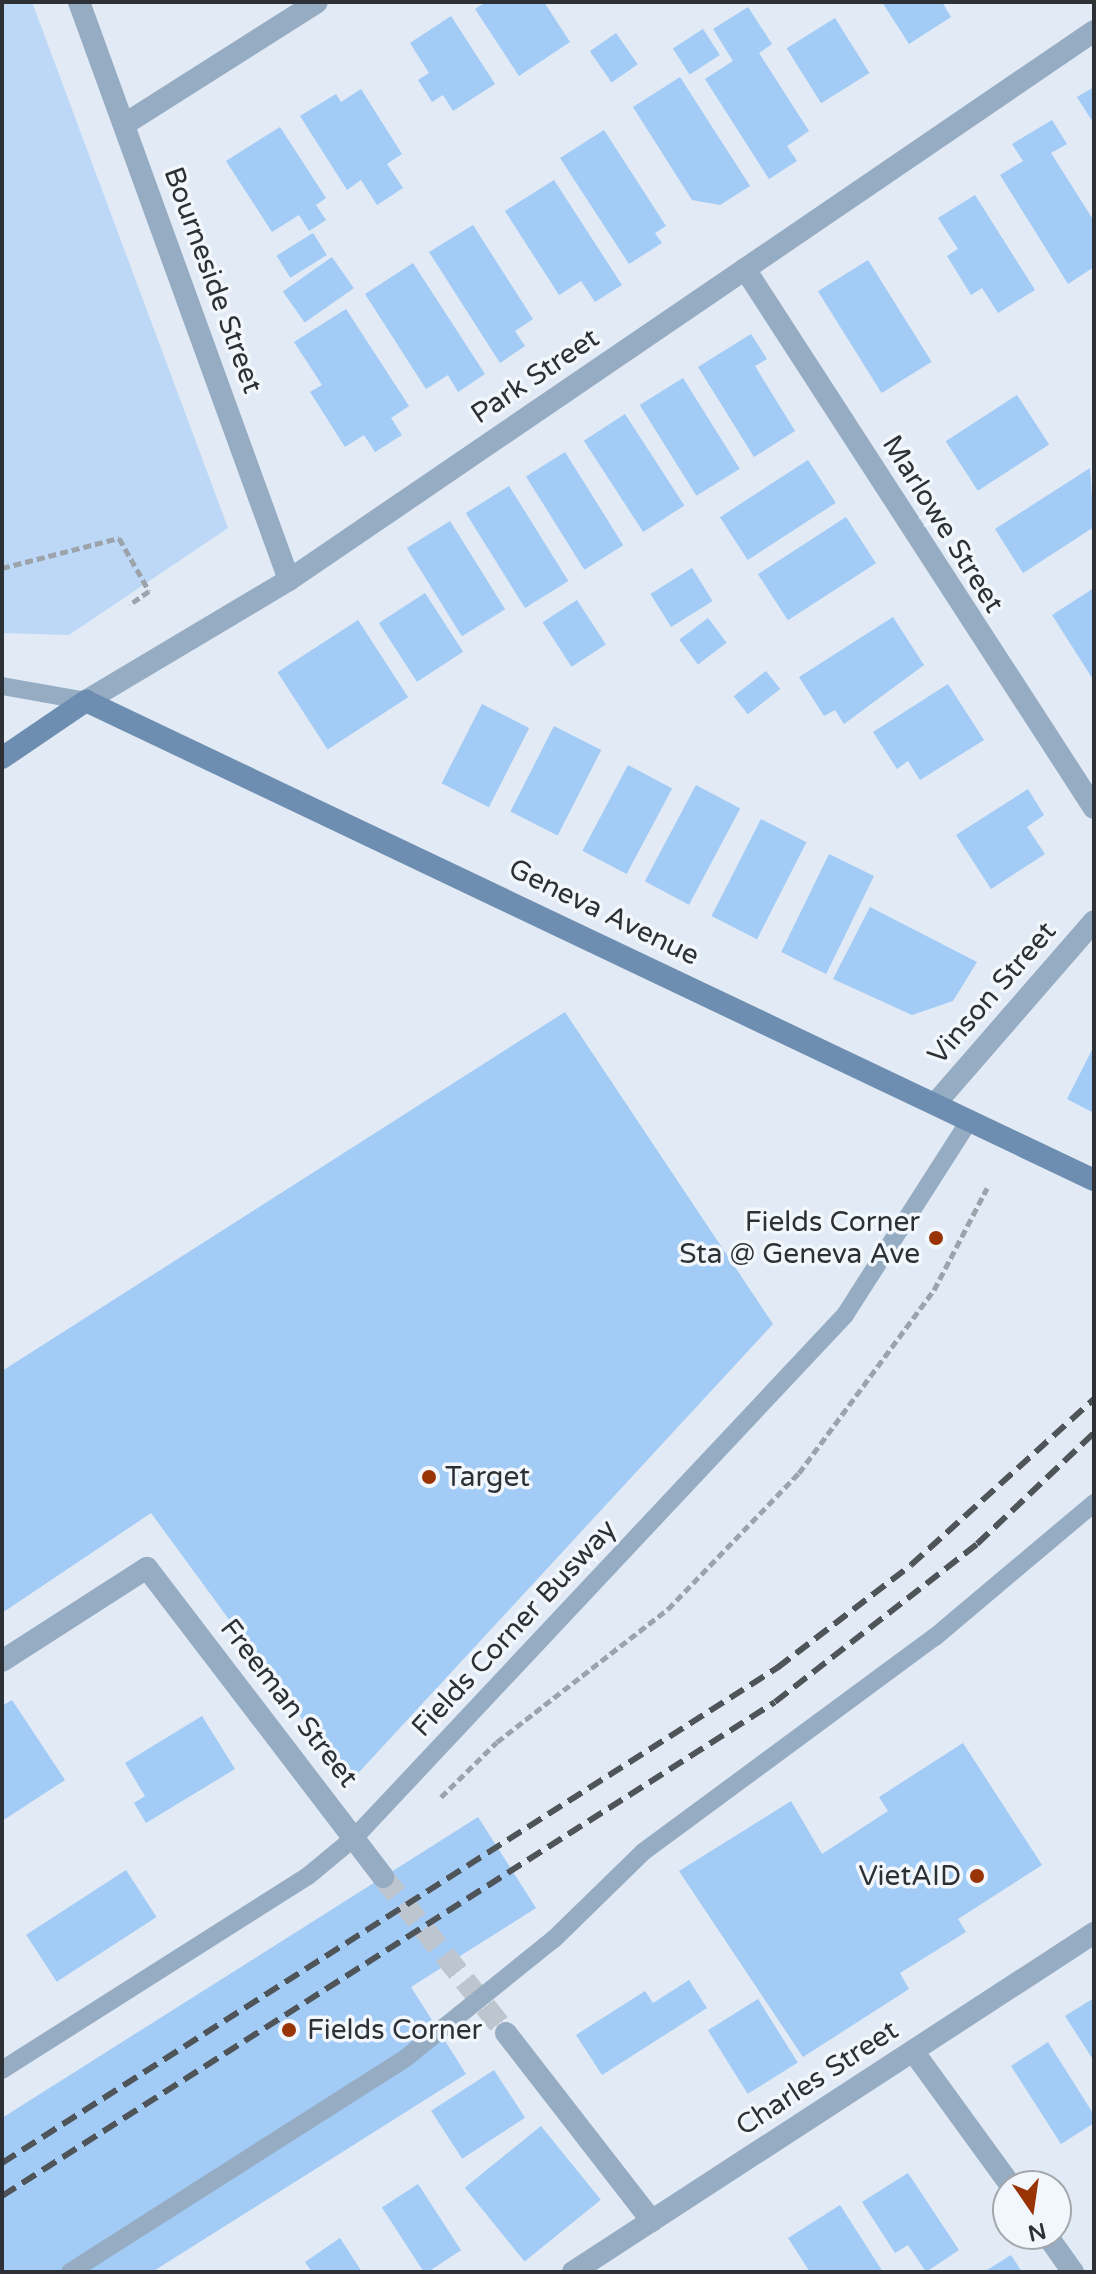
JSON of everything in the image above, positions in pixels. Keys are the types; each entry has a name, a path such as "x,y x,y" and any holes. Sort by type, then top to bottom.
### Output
{"main road":[{"name":"Park Street","path":"2,758 86,701"},
{"name":"Geneva Avenue","path":"86,701 1094,1180"}],"street":[{"name":"Bourneside Street","path":"79,2 289,580"},
{"path":"125,124 317,2"},
{"name":"Park Street","path":"86,701 289,580 1094,31"},
{"name":"Marlowe Street","path":"745,269 1094,808"},
{"name":"Vinson Street","path":"935,1104 1094,921"},
{"name":"Freeman Street","path":"2,1661 147,1568 383,1877"},
{"name":"Charles Street","path":"573,2272 1094,1933"},
{"path":"506,2033 652,2221"},
{"path":"913,2051 999,2170"},
{"path":"1057,2250 1073,2272"}],"lane":[{"path":"2,686 86,701"},
{"name":"Fields Corner Busway","path":"2,2070 308,1876 355,1837 845,1315 969,1121"},
{"path":"70,2272 407,2057 537,1954 643,1852 935,1637 1094,1503"}],"path":[{"path":"2,568 119,538 149,591 129,605"},
{"path":"432,1805 497,1742 668,1609 799,1473 934,1290 987,1188"}],"shaded area":[{"path":"2,2 32,2 228,528 69,635 2,633"}],"building":[{"path":"486,2 544,2 570,42 519,76 475,9"},
{"path":"882,2 942,2 951,17 909,44"},
{"path":"748,7 772,44 759,53 809,131 787,146 797,161 769,179 705,79 733,61 713,29"},
{"path":"451,16 495,84 453,111 443,95 432,102 418,80 429,73 410,43"},
{"path":"835,18 869,73 821,103 787,48"},
{"path":"703,29 720,55 690,75 673,49"},
{"path":"616,33 638,64 612,82 590,51"},
{"path":"680,77 750,186 720,205 692,200 633,107"},
{"path":"1094,87 1094,124 1077,97"},
{"path":"361,89 402,154 387,164 403,188 377,205 361,180 347,190 300,116 336,94 341,102"},
{"path":"1052,120 1067,144 1051,153 1094,221 1094,267 1068,284 1000,175 1023,161 1012,144"},
{"path":"280,127 326,198 316,205 326,220 309,231 299,215 272,232 226,161"},
{"path":"604,130 666,226 655,233 662,243 629,264 560,158"},
{"path":"554,180 622,285 595,302 581,281 559,295 505,211"},
{"path":"975,195 1035,290 998,313 982,288 971,295 947,256 958,249 938,218"},
{"path":"473,225 533,319 515,331 525,346 500,363 429,252"},
{"path":"313,233 327,255 290,278 277,256"},
{"path":"332,257 354,288 305,323 283,291"},
{"path":"868,260 932,362 882,393 818,291"},
{"path":"413,263 485,374 458,392 448,375 426,389 365,294"},
{"path":"346,309 409,406 391,418 402,435 375,452 364,435 345,447 310,392 322,385 294,342"},
{"path":"751,334 767,359 755,366 795,431 754,457 698,367"},
{"path":"683,378 740,469 696,496 640,405"},
{"path":"1017,395 1049,444 978,491 946,441"},
{"path":"625,414 684,505 643,532 584,441"},
{"path":"565,452 623,545 584,570 526,476"},
{"path":"808,460 836,503 748,560 720,517"},
{"path":"1090,468 1094,527 1023,573 995,529"},
{"path":"509,486 568,581 525,608 466,513"},
{"path":"846,517 876,563 788,620 758,574"},
{"path":"450,521 505,609 462,636 407,548"},
{"path":"692,568 713,601 671,627 650,594"},
{"path":"1094,588 1094,681 1052,615"},
{"path":"425,593 463,652 417,682 379,623"},
{"path":"577,600 606,644 571,667 543,622"},
{"path":"893,617 924,665 844,724 835,710 824,716 799,677"},
{"path":"708,618 727,643 698,664 679,640"},
{"path":"358,620 408,697 328,749 277,672"},
{"path":"766,671 780,689 748,714 734,696"},
{"path":"948,684 984,740 920,780 908,761 897,769 873,732"},
{"path":"482,704 529,728 489,807 442,783"},
{"path":"554,726 601,750 558,836 510,812"},
{"path":"628,765 672,788 627,874 582,851"},
{"path":"696,785 740,808 689,905 645,881"},
{"path":"1028,789 1044,815 1027,827 1045,854 991,889 956,835"},
{"path":"761,819 806,842 757,939 712,916"},
{"path":"829,854 874,876 826,974 781,952"},
{"path":"870,907 977,962 953,1001 912,1015 833,979"},
{"path":"565,1012 773,1324 349,1783 151,1513 2,1613 2,1371"},
{"path":"1094,1046 1094,1113 1067,1099"},
{"path":"12,1700 65,1780 2,1821 2,1706"},
{"path":"202,1716 235,1769 146,1823 134,1803 145,1796 125,1763"},
{"path":"963,1743 1042,1865 958,1919 966,1932 900,1973 909,1989 803,2057 679,1871 791,1801 822,1854 888,1811 879,1797"},
{"name":"Fields Corner","path":"478,1817 536,1908 411,1987 466,2074 152,2272 2,2272 2,2118"},
{"path":"126,1870 156,1917 57,1982 26,1935"},
{"path":"689,1980 707,2008 602,2075 576,2035 645,1991 653,2003"},
{"path":"1094,1998 1094,2061 1065,2016"},
{"path":"758,1999 798,2063 748,2094 708,2030"},
{"path":"1048,2042 1094,2115 1094,2123 1061,2144 1011,2066"},
{"path":"494,2070 525,2118 462,2159 431,2111"},
{"path":"541,2126 601,2200 525,2262 465,2188"},
{"path":"908,2173 959,2250 926,2272 908,2245 895,2253 862,2202"},
{"path":"418,2184 461,2250 424,2272 382,2207"},
{"path":"840,2205 883,2272 810,2272 788,2238"},
{"path":"340,2238 362,2272 312,2272 305,2262"},
{"path":"1011,2255 1022,2272 984,2272"}],"tunnel":[{"path":"383,1877 506,2033"}],"railway":[{"path":"2,2163 777,1668 911,1565 1094,1399"},
{"path":"2,2196 775,1702 977,1544 1094,1433"}],"place":[{"name":"Fields Corner Sta @ Geneva Ave","path":"936,1238"},
{"name":"Target","path":"429,1477"},
{"name":"VietAID","path":"977,1876"},
{"name":"Fields Corner","path":"289,2030"}]}
